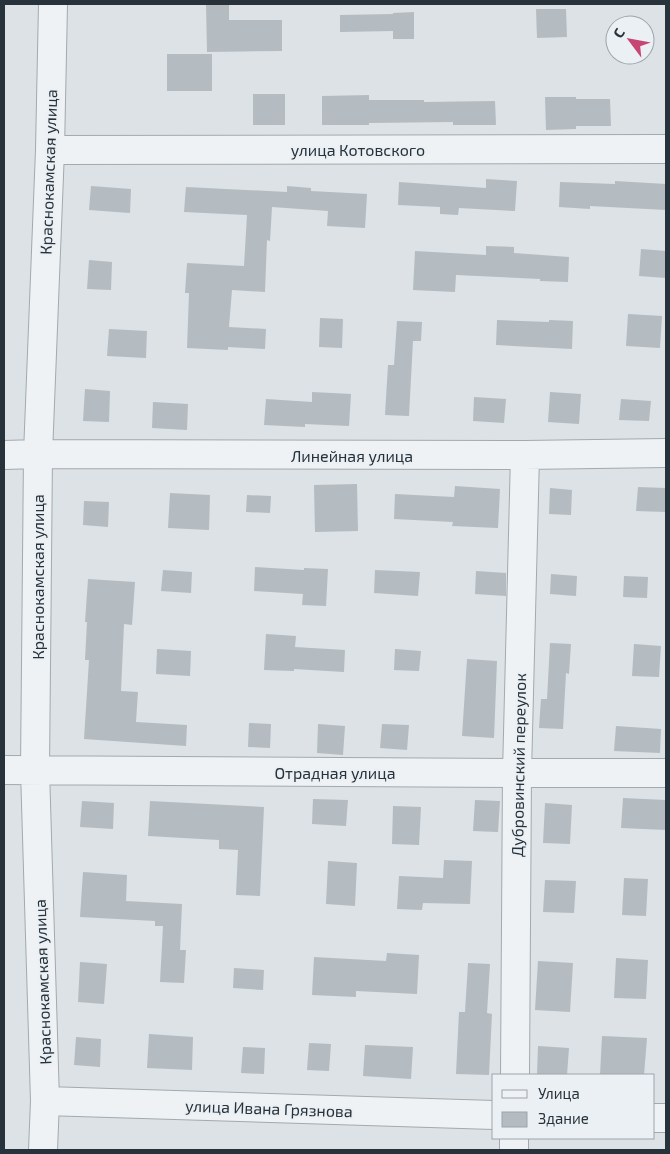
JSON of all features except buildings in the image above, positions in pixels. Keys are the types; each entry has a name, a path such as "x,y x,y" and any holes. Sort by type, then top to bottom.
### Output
{"street":[{"name":"Краснокамская улица","path":"43,1150 45,1101 35,770 38,454 50,150 53,4"},
{"name":"улица Котовского","path":"50,150 666,149"},
{"name":"Линейная улица","path":"4,455 525,455 666,453"},
{"name":"Дубровинский переулок","path":"515,1074 517,773 525,455"},
{"name":"Отрадная улица","path":"4,770 666,772"},
{"name":"улица Ивана Грязнова","path":"45,1101 492,1115"}]}
